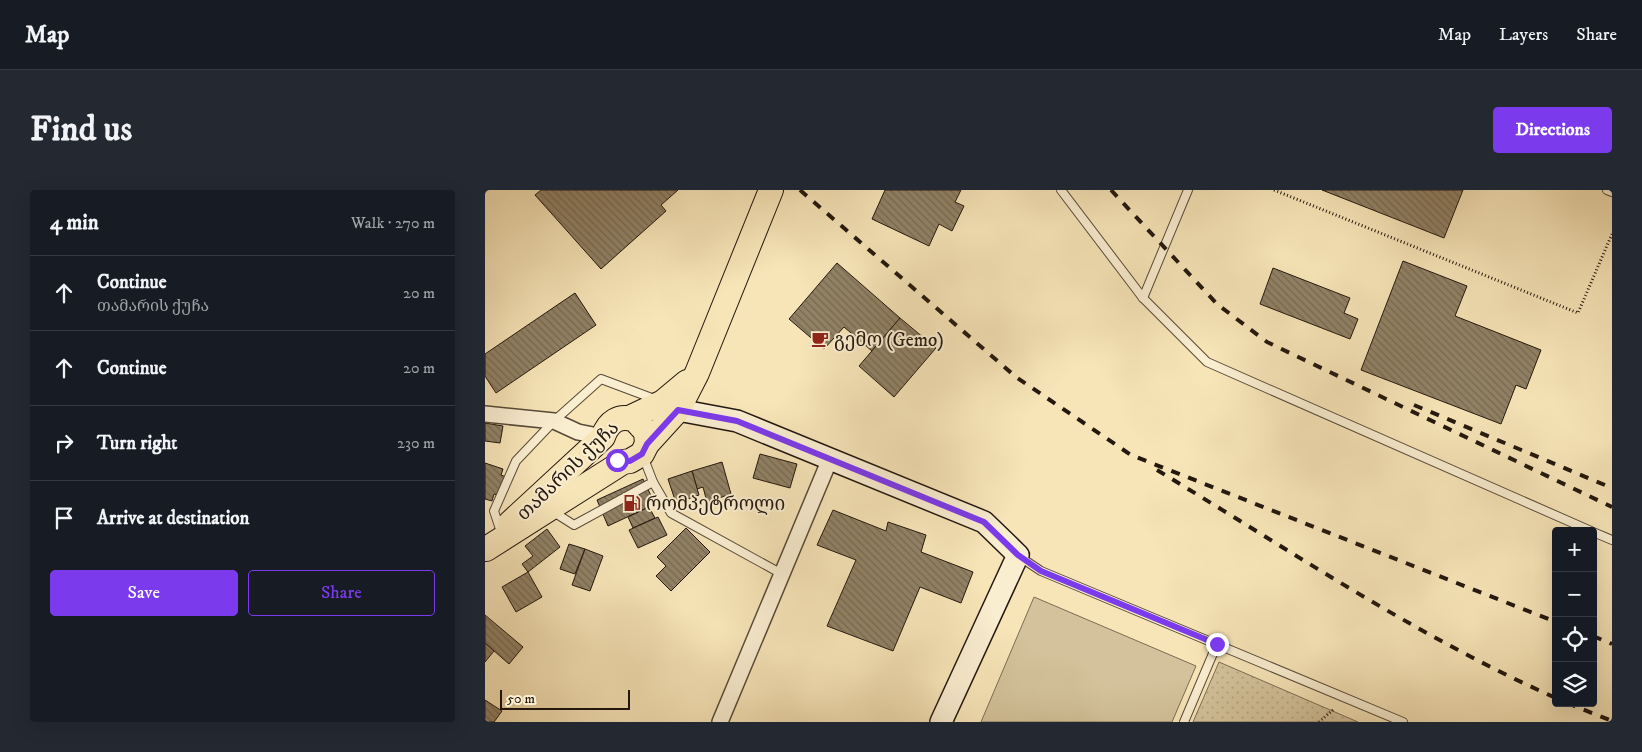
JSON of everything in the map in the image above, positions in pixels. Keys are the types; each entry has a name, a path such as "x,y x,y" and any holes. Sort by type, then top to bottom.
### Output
{"main road":[{"path":"671,406 697,373 771,190"},
{"name":"თამარის ქუჩა","path":"491,544 603,437 612,422 620,418 629,418 671,406"},
{"name":"თამარის ქუჩა","path":"491,544 550,510 637,453 671,406"},
{"path":"603,437 606,451 610,457 637,453 643,427 629,418"}],"street":[{"path":"671,406 737,421 984,522 1018,555 941,722"},
{"path":"485,414 554,421 578,432 603,437"},
{"path":"720,722 830,459"}],"lane":[{"path":"1061,190 1143,298 1207,362 1583,527"},
{"path":"1143,298 1188,190"},
{"path":"1607,190 1612,192"},
{"path":"491,544 495,511 516,461 554,421 601,379 671,406"},
{"path":"637,453 671,513 782,574"},
{"path":"550,510 574,524 653,482"},
{"path":"1597,533 1612,540"},
{"path":"1018,555 1041,571 1217,644 1385,718 1403,722"},
{"path":"1184,722 1217,644"}],"path":[{"path":"1274,190 1578,313 1612,234"},
{"path":"1319,722 1334,709"}],"shaded area":[{"path":"1034,597 1196,666 1172,722 981,722"},
{"path":"1219,662 1358,722 1193,722"}],"building":[{"path":"541,190 678,190 661,205 666,211 601,269 535,195"},
{"path":"885,190 961,190 955,202 964,206 952,231 939,224 929,246 872,219"},
{"path":"1322,190 1463,190 1444,238"},
{"path":"1403,261 1467,286 1455,316 1541,350 1526,389 1516,385 1501,424 1361,370"},
{"path":"837,263 900,318 872,351 844,327 824,349 789,319"},
{"path":"1273,268 1350,298 1344,313 1358,319 1350,339 1260,304"},
{"path":"575,293 596,325 496,393 485,376 485,354"},
{"path":"900,318 936,348 894,397 859,366"},
{"path":"485,423 503,426 500,443 485,441"},
{"path":"760,454 797,464 790,488 753,478"},
{"path":"722,462 731,494 707,502 703,487 697,489 692,471"},
{"path":"485,463 503,469 501,475 506,477 500,496 494,494 492,501 485,499"},
{"path":"692,471 699,495 676,503 668,479"},
{"path":"643,479 655,504 608,526 597,500"},
{"path":"649,507 655,518 633,528 628,517"},
{"path":"833,510 886,531 888,522 926,535 921,552 973,572 961,603 920,587 893,651 827,626 856,560 817,545"},
{"path":"658,517 667,535 638,548 629,530"},
{"path":"686,528 710,552 671,591 656,576 666,566 657,557"},
{"path":"547,529 560,547 528,572 522,564 533,556 525,546"},
{"path":"569,544 585,549 575,574 560,569"},
{"path":"585,549 603,556 590,591 572,585"},
{"path":"528,572 542,597 516,612 502,587"},
{"path":"485,615 523,647 509,664 485,643"},
{"path":"485,643 494,651 485,662"},
{"path":"485,700 502,711 494,722 485,722"}],"railway":[{"path":"800,190 1016,377 1131,455 1552,620"},
{"path":"1111,190 1217,304 1267,342 1612,507"},
{"path":"1414,405 1612,488"},
{"path":"1157,470 1304,561 1403,619 1504,674 1552,696"},
{"path":"1597,638 1612,644"},
{"path":"1577,707 1612,721"}],"place":[{"name":"გემო (Gemo)","path":"820,339"},
{"name":"რომპეტროლი","path":"632,503"}],"route":[{"path":"617,460 623,462 630,461 642,454 647,444 678,410 737,421 984,522 1018,555 1041,571 1217,644"}]}
